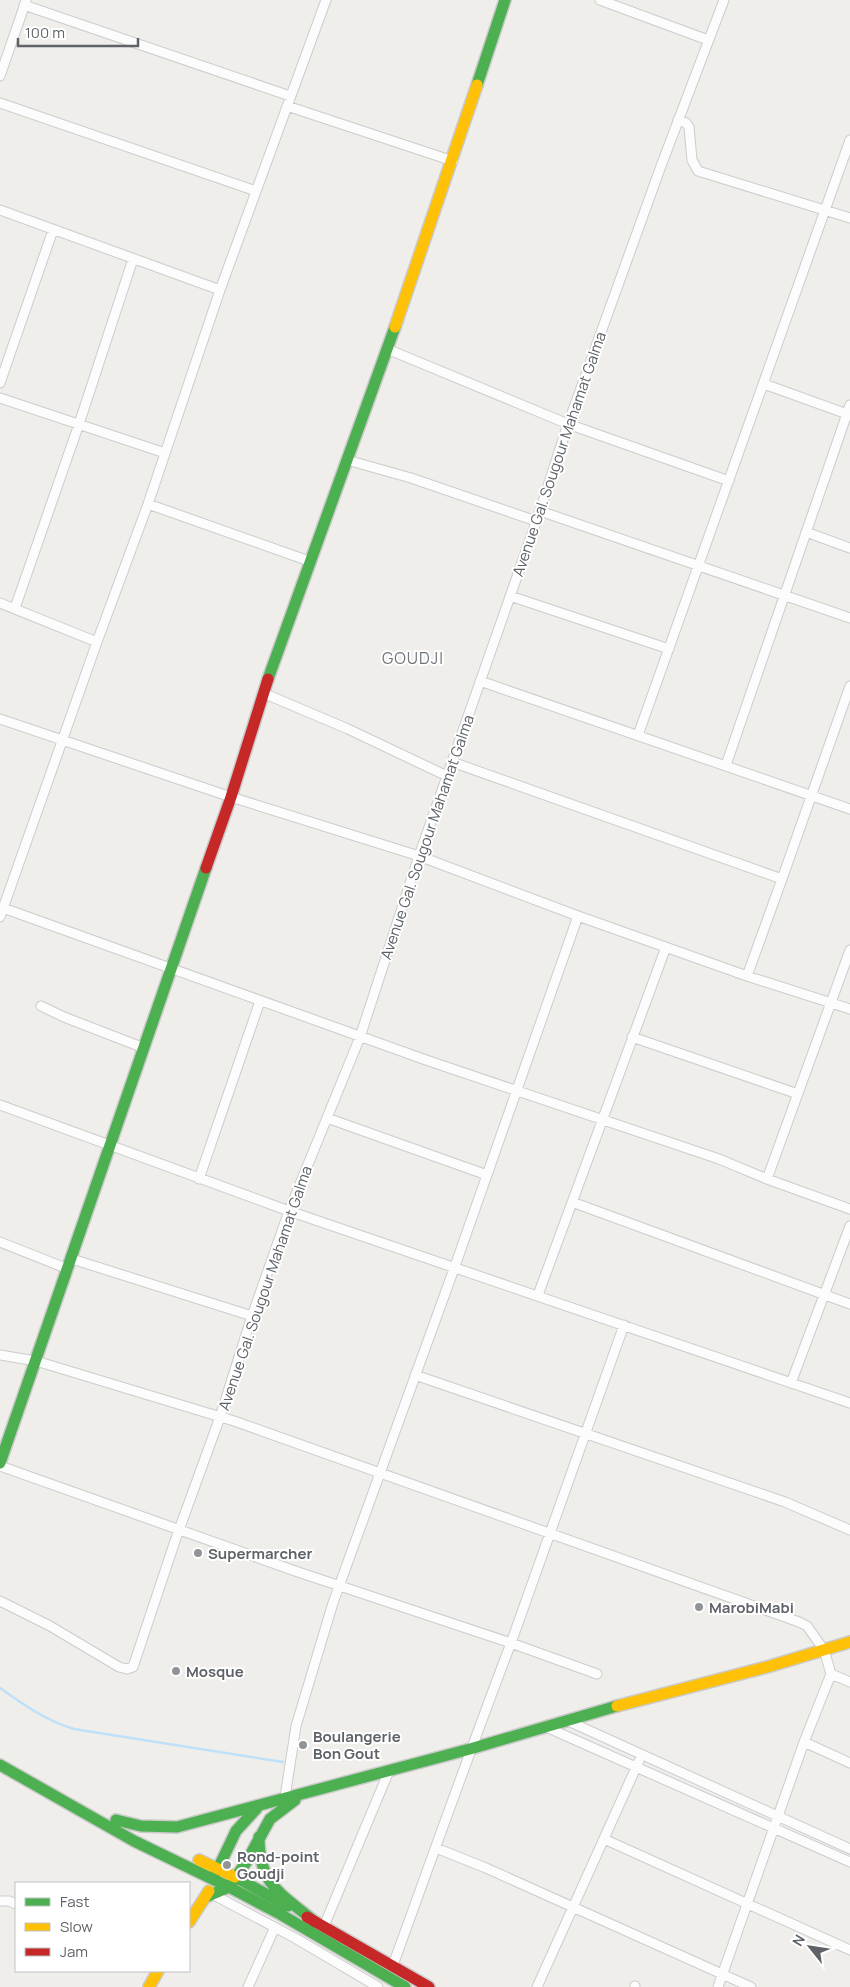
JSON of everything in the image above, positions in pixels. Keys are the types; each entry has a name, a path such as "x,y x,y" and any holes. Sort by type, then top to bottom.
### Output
{"main road":[{"path":"0,1464 111,1146 170,968 231,797 263,693 453,162 505,0"},
{"path":"116,1820 141,1826 177,1827 470,1749 656,1694 767,1667 850,1642"},
{"path":"0,1764 116,1820 215,1874"},
{"path":"28,1779 70,1806 134,1841 215,1874 320,1924 429,1987"},
{"path":"190,1921 209,1896 232,1882 246,1861 265,1824 279,1809 310,1792"},
{"path":"209,1896 215,1874 242,1821 248,1814 268,1802"},
{"path":"259,1836 261,1863 266,1877 274,1887 320,1924"},
{"path":"232,1882 280,1914 405,1987"},
{"path":"149,1987 157,1972"}],"street":[{"path":"326,0 220,290 148,504 97,642 2,913 170,968 601,1120 719,1159 767,1179 850,1209"},
{"path":"600,0 614,3 708,40"},
{"name":"Avenue Gal. Sougour Mahamat Galma","path":"0,1601 50,1626 119,1667 127,1669 133,1667 220,1417 252,1316 289,1210 360,1036 419,856 540,511 568,424 678,120 724,0"},
{"path":"0,76 25,3 290,96"},
{"path":"0,102 256,191"},
{"path":"287,106 453,162"},
{"path":"678,120 686,123 689,127 692,160 698,171 850,218"},
{"path":"638,735 850,140"},
{"path":"0,210 220,290"},
{"path":"0,383 53,230"},
{"path":"15,608 79,424 133,259"},
{"path":"387,349 568,424 729,480"},
{"path":"726,765 849,411 764,384"},
{"path":"0,398 165,453"},
{"path":"347,460 411,478 536,521"},
{"path":"148,504 309,561"},
{"path":"540,511 850,618"},
{"path":"806,532 850,548"},
{"path":"510,596 669,649"},
{"path":"0,603 97,642"},
{"path":"480,681 850,809"},
{"path":"747,976 850,686"},
{"path":"263,693 348,729 447,776"},
{"path":"0,719 231,797 419,856 666,948 850,1009"},
{"path":"452,762 782,879"},
{"path":"284,1797 296,1726 339,1586 455,1266 578,916"},
{"path":"538,1295 666,948"},
{"path":"767,1179 850,950"},
{"path":"199,1178 260,1001"},
{"path":"42,1006 64,1017 144,1048"},
{"path":"632,1037 798,1094"},
{"path":"0,1105 289,1210 850,1403"},
{"path":"327,1118 487,1175"},
{"path":"572,1202 850,1304"},
{"path":"791,1383 850,1226"},
{"path":"0,1242 252,1316"},
{"path":"393,1965 470,1749 511,1643 624,1325"},
{"path":"0,1355 36,1362 220,1417 380,1472 807,1626 824,1650 830,1674 804,1742 718,1987"},
{"path":"415,1375 585,1435 785,1502 850,1530"},
{"path":"0,1464 339,1586 511,1643 597,1674"},
{"path":"830,1674 850,1682"},
{"path":"568,1720 850,1849"},
{"path":"546,1727 850,1862"},
{"path":"804,1742 850,1763"},
{"path":"538,1987 642,1754"},
{"path":"320,1924 389,1771"},
{"path":"604,1839 850,1950"},
{"path":"436,1848 486,1868 751,1987"},
{"path":"209,1896 275,1927 375,1986 380,1973"},
{"path":"0,1901 9,1900 15,1903"},
{"path":"248,1987 275,1927"}],"waterway":[{"path":"0,1688 44,1717 74,1729 283,1762"}],"traffic: fast":[{"path":"477,85 505,0"},
{"path":"268,679 395,327"},
{"path":"0,1463 206,868"},
{"path":"116,1820 141,1826 177,1827 470,1749 617,1706"},
{"path":"0,1765 134,1841 229,1887 247,1861 270,1819 295,1800"},
{"path":"214,1877 236,1831 257,1808"},
{"path":"259,1837 260,1854 268,1878 282,1895 315,1922"},
{"path":"235,1877 288,1906"},
{"path":"206,1897 229,1887 280,1914 405,1987"}],"traffic: slow":[{"path":"395,327 477,85"},
{"path":"617,1706 767,1667 850,1642"},
{"path":"199,1860 235,1877"},
{"path":"190,1920 209,1891"},
{"path":"149,1987 157,1972"}],"traffic: jam":[{"path":"206,868 231,797 268,679"},
{"path":"307,1917 429,1987"}],"place":[{"name":"Supermarcher","path":"198,1553"},
{"name":"MarobiMabi","path":"699,1607"},
{"name":"Mosque","path":"176,1671"},
{"name":"Boulangerie Bon Gout","path":"303,1745"},
{"name":"Rond-point Goudji","path":"227,1865"}],"district":[{"name":"GOUDJI","path":"413,658"}]}
